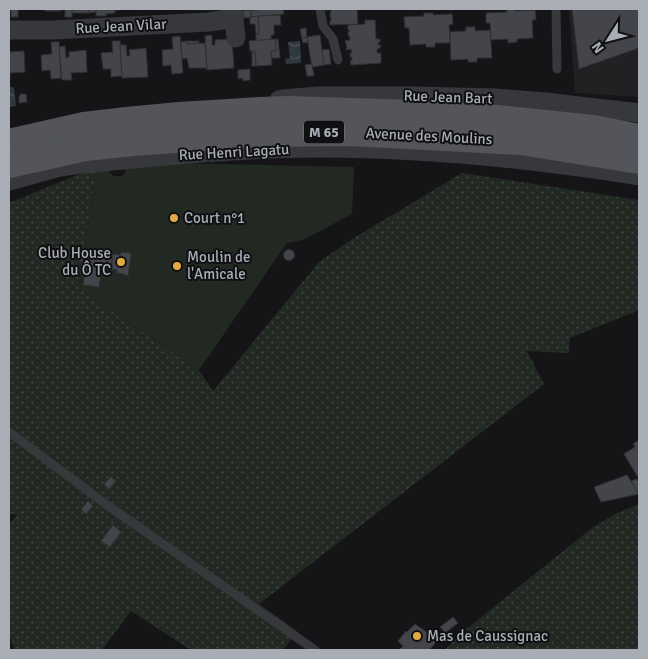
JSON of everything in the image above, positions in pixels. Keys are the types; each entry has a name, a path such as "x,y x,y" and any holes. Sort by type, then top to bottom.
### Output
{"main road":[{"name":"Avenue des Moulins","path":"9,143 84,126 179,116 288,110 498,119 593,130 639,138"},
{"name":"Avenue des Moulins","path":"9,164 85,147 133,142 257,133 350,132 521,141 639,160"}],"street":[{"name":"Rue Jean Vilar","path":"9,30 53,30 209,22 234,13 236,38"},
{"name":"Rue Jean Bart","path":"259,111 284,98 414,96 545,102 639,113"},
{"name":"Rue Henri Lagatu","path":"9,181 74,165 204,153 317,148 434,151 524,160 639,176"}],"lane":[{"path":"320,9 323,26 333,39 338,60"},
{"path":"556,9 557,69"},
{"path":"9,432 110,507 315,650"}],"shaded area":[{"path":"569,9 639,9 639,97 575,93"},
{"name":"Moulin de l'Amicale","path":"173,163 354,167 352,214 303,240 287,243 199,370 79,289 96,169 107,168 113,176 123,176 128,165"},
{"path":"96,169 79,289 199,370 213,391 319,262 354,238 462,173 639,200 639,310 570,338 569,353 527,351 544,384 259,604 297,631 283,650 191,650 131,611 102,650 15,650 9,634 9,525 17,515 9,514 9,203"},
{"path":"639,504 639,650 445,650 459,635 592,528 615,514"}],"water":[{"path":"300,41 301,63 286,64 285,59 290,58 288,42"},
{"path":"9,86 14,88 16,106 9,107"}],"building":[{"path":"11,9 18,9 18,17 11,17"},
{"path":"45,9 61,9 61,11 45,11"},
{"path":"65,9 72,9 72,17 65,17"},
{"path":"89,9 96,9 96,12 89,13"},
{"path":"89,9 89,13 72,13 72,10"},
{"path":"96,9 120,10 115,10 115,13 106,14 106,16 96,16"},
{"path":"283,9 284,14 251,17 251,10"},
{"path":"325,9 357,9 358,24 330,25 331,10"},
{"path":"507,9 515,9 515,11 535,10 536,20 532,20 533,38 517,39 517,42 508,43 508,39 491,40 490,23 486,23 486,13 507,12"},
{"path":"572,9 639,9 639,48 579,69"},
{"path":"251,10 251,17 244,18 243,11"},
{"path":"424,13 433,13 433,15 452,14 453,24 449,25 450,43 435,43 435,47 426,47 426,44 410,45 409,28 405,28 404,17 424,16"},
{"path":"280,15 281,25 274,25 274,35 271,35 271,40 256,41 256,34 259,34 258,16"},
{"path":"258,16 259,34 256,34 255,24 250,24 250,17"},
{"path":"365,20 375,20 376,39 380,39 378,45 381,45 377,49 377,53 381,53 381,63 351,65 351,49 346,50 345,41 350,40 348,25 365,24"},
{"path":"466,27 475,27 475,31 490,30 492,58 477,58 477,62 468,62 468,59 451,60 450,32 466,31"},
{"path":"306,28 307,37 302,38 300,29"},
{"path":"212,35 212,45 215,45 215,40 232,39 234,68 207,70 205,36"},
{"path":"320,35 324,65 312,67 307,37"},
{"path":"180,36 183,73 172,74 171,65 163,66 162,50 173,49 172,37"},
{"path":"307,37 308,42 303,43 302,38"},
{"path":"275,39 278,39 280,58 272,58 271,51 276,51"},
{"path":"275,39 276,51 271,51 272,65 256,66 255,51 250,51 249,41"},
{"path":"112,41 120,41 122,76 111,77 111,69 103,69 101,53 113,52"},
{"path":"187,41 199,41 199,43 187,44"},
{"path":"187,41 187,44 205,43 207,68 189,68 187,58 182,59 181,42"},
{"path":"51,42 59,42 61,78 51,79 50,70 42,71 41,55 52,54"},
{"path":"120,45 126,45 127,56 130,56 129,50 146,48 148,77 122,78"},
{"path":"65,46 66,58 69,57 69,52 86,50 87,72 71,73 72,80 62,80 59,47"},
{"path":"329,49 331,64 324,65 322,50"},
{"path":"24,51 25,72 10,73 9,80 9,52"},
{"path":"252,51 255,51 256,66 252,66"},
{"path":"312,64 314,76 307,76 305,65"},
{"path":"250,69 250,80 243,81 243,78 238,79 238,70"},
{"path":"26,94 27,102 19,103 19,96"},
{"path":"287,250 291,250 294,255 293,259 287,260 284,257 284,253"},
{"path":"88,251 108,254 105,268 102,268 99,287 83,285"},
{"path":"78,252 85,253 83,262 77,260"},
{"name":"Club House du Ô TC","path":"121,252 131,253 128,276 111,269 113,254 121,255"},
{"path":"108,254 113,254 111,269 105,268"},
{"path":"639,440 639,479 624,454 635,447 633,444"},
{"path":"627,475 639,494 601,502 594,487"},
{"path":"111,477 116,481 109,489 104,484"},
{"path":"637,479 639,483 638,493 631,481"},
{"path":"88,501 93,506 86,514 81,509"},
{"path":"113,525 121,532 110,547 101,541"},
{"path":"453,617 458,623 445,633 440,627"},
{"name":"Mas de Caussignac","path":"415,624 438,640 429,650 399,650 403,646 398,641"}],"place":[{"name":"Court n°1","path":"174,218"},
{"name":"Club House du Ô TC","path":"121,262"},
{"name":"Moulin de l'Amicale","path":"177,266"},
{"name":"Mas de Caussignac","path":"417,636"}]}
